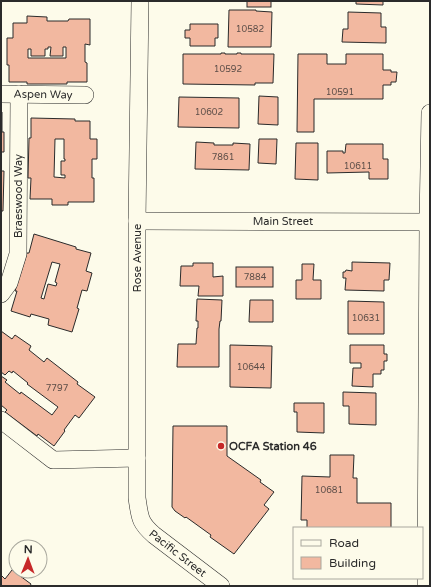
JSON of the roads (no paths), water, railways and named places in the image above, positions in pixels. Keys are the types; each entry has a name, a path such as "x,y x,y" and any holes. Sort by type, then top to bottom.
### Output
{"street":[{"name":"Rose Avenue","path":"139,516 137,498 137,221 140,1"},
{"name":"Aspen Way","path":"1,94 85,95"},
{"name":"Braeswood Way","path":"1,294 9,283 18,254 19,94"},
{"path":"426,586 430,113"},
{"name":"Main Street","path":"137,221 429,222"},
{"path":"1,420 53,460 137,458"},
{"name":"Pacific Street","path":"139,516 145,527 154,535 221,586"}],"place":[{"name":"OCFA Station 46","path":"221,446"}]}
